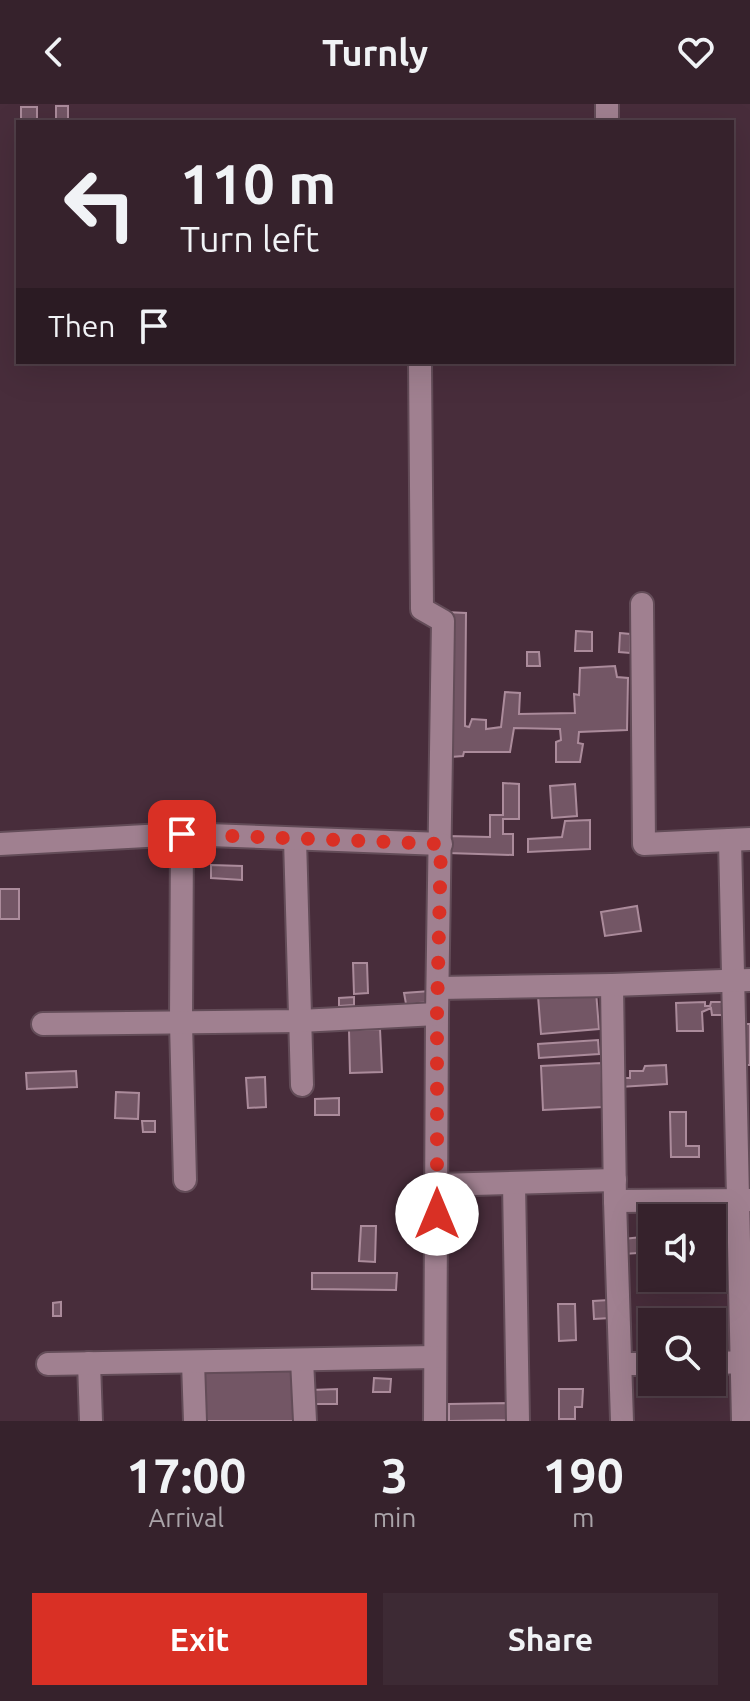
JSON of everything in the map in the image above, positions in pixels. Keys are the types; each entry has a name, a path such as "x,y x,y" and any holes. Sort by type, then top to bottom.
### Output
{"street":[{"path":"420,364 422,609 443,621 435,1421"},
{"path":"642,604 644,844 740,840 746,1362 743,1421"},
{"path":"0,844 182,834 441,844"},
{"path":"182,834 181,1023 185,1180"},
{"path":"295,839 302,1085"},
{"path":"439,988 742,980"},
{"path":"612,985 622,1421"},
{"path":"43,1024 300,1021 437,1014"},
{"path":"437,1185 514,1183 744,1200"},
{"path":"514,1183 518,1421"},
{"path":"48,1364 435,1357"},
{"path":"302,1360 305,1421"},
{"path":"193,1362 195,1421"},
{"path":"726,1363 746,1362"},
{"path":"89,1363 91,1421"},
{"path":"621,1364 638,1364"}],"building":[{"path":"56,106 68,106 68,120 56,120"},
{"path":"21,107 37,107 37,120 21,120"},
{"path":"445,612 466,613 465,726 469,727 472,719 486,720 486,729 501,727 505,692 520,693 519,714 575,713 574,694 579,695 580,668 615,666 617,677 628,678 627,730 579,732 578,743 583,744 580,762 556,762 556,742 561,740 560,729 514,728 510,752 464,752 463,756 451,757"},
{"path":"576,631 592,632 592,651 575,651"},
{"path":"620,633 630,634 630,653 619,652"},
{"path":"527,652 539,652 540,666 527,666"},
{"path":"503,783 519,784 519,819 503,819 503,834 513,834 513,855 448,853 448,836 490,837 490,815 503,815"},
{"path":"575,784 577,816 552,818 550,786"},
{"path":"590,820 590,849 528,852 528,839 562,837 565,821"},
{"path":"211,865 242,866 242,880 211,878"},
{"path":"0,889 19,889 19,919 0,919"},
{"path":"637,906 641,931 605,936 601,912"},
{"path":"353,963 367,963 368,993 354,994"},
{"path":"430,991 431,1002 406,1004 404,993"},
{"path":"596,991 599,1029 541,1034 538,996"},
{"path":"354,997 354,1005 339,1006 339,998"},
{"path":"705,1002 705,1006 710,1006 711,1002 722,1002 723,1015 712,1015 711,1008 702,1012 703,1031 677,1031 676,1003"},
{"path":"736,1024 750,1024 750,1065 737,1065"},
{"path":"380,1029 382,1072 350,1073 349,1030"},
{"path":"598,1040 599,1054 539,1058 538,1044"},
{"path":"601,1063 603,1107 543,1110 541,1066"},
{"path":"666,1065 667,1084 620,1087 619,1078 630,1078 630,1071 643,1071 645,1066"},
{"path":"76,1071 77,1087 27,1089 26,1073"},
{"path":"265,1077 266,1107 248,1108 246,1078"},
{"path":"116,1092 139,1093 138,1119 115,1118"},
{"path":"339,1098 339,1115 315,1115 315,1099"},
{"path":"670,1112 686,1112 686,1146 699,1146 699,1157 671,1157"},
{"path":"142,1121 155,1121 155,1132 143,1132"},
{"path":"361,1226 376,1226 375,1262 359,1261"},
{"path":"638,1237 638,1253 624,1254 623,1239"},
{"path":"312,1273 397,1273 396,1290 312,1289"},
{"path":"609,1300 610,1318 594,1319 593,1301"},
{"path":"61,1302 61,1316 53,1316 53,1303"},
{"path":"558,1304 575,1304 576,1340 559,1341"},
{"path":"293,1365 295,1421 203,1421 201,1368"},
{"path":"374,1378 391,1379 390,1392 373,1392"},
{"path":"337,1389 337,1404 311,1404 311,1390"},
{"path":"559,1389 583,1389 582,1407 575,1407 575,1419 559,1419"},
{"path":"510,1403 510,1420 449,1421 449,1404"}],"route":[{"path":"182,834 441,844 437,1214"}]}
